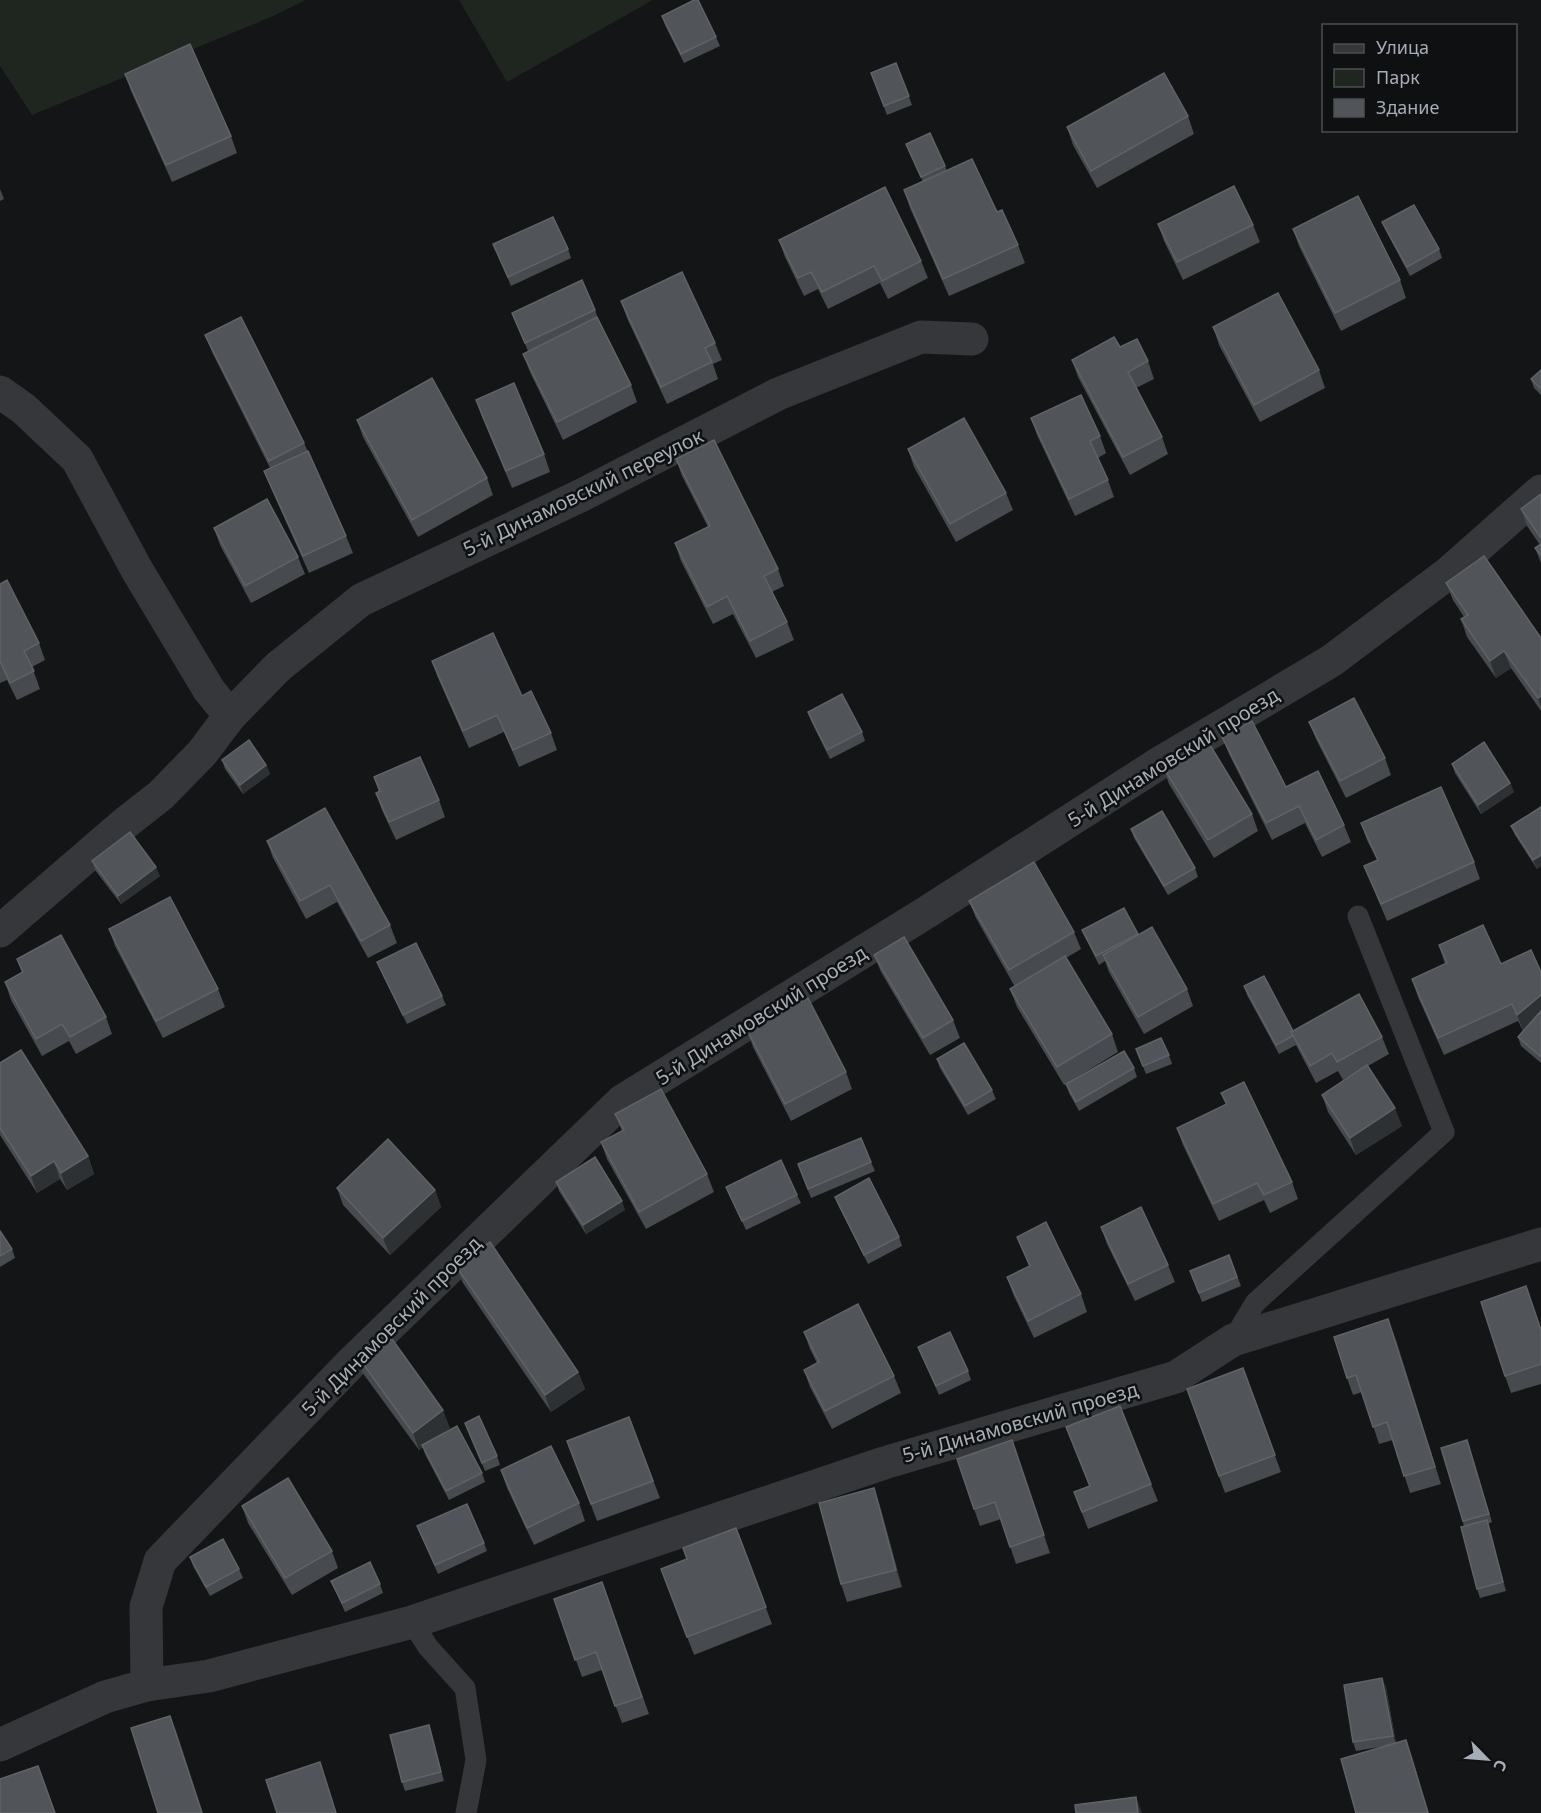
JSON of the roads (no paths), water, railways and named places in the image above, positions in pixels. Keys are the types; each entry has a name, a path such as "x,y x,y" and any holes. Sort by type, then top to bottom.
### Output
{"street":[{"name":"5-й Динамовский переулок","path":"0,931 161,795 202,753 230,716 278,667 361,600 582,495 778,394 921,337 972,339"},
{"path":"0,392 24,409 78,459 137,570 209,690 230,716"},
{"name":"5-й Динамовский проезд","path":"147,1684 146,1607 160,1561 353,1361 622,1101 927,912 1158,764 1331,661 1447,574 1541,491"},
{"name":"5-й Динамовский проезд","path":"0,1745 105,1697 147,1684 209,1676 412,1622 884,1463 1176,1377 1233,1340 1541,1244"}],"lane":[{"path":"1233,1340 1255,1303 1444,1132 1358,916"},
{"path":"412,1622 428,1647 465,1688 476,1760 466,1813"}]}
